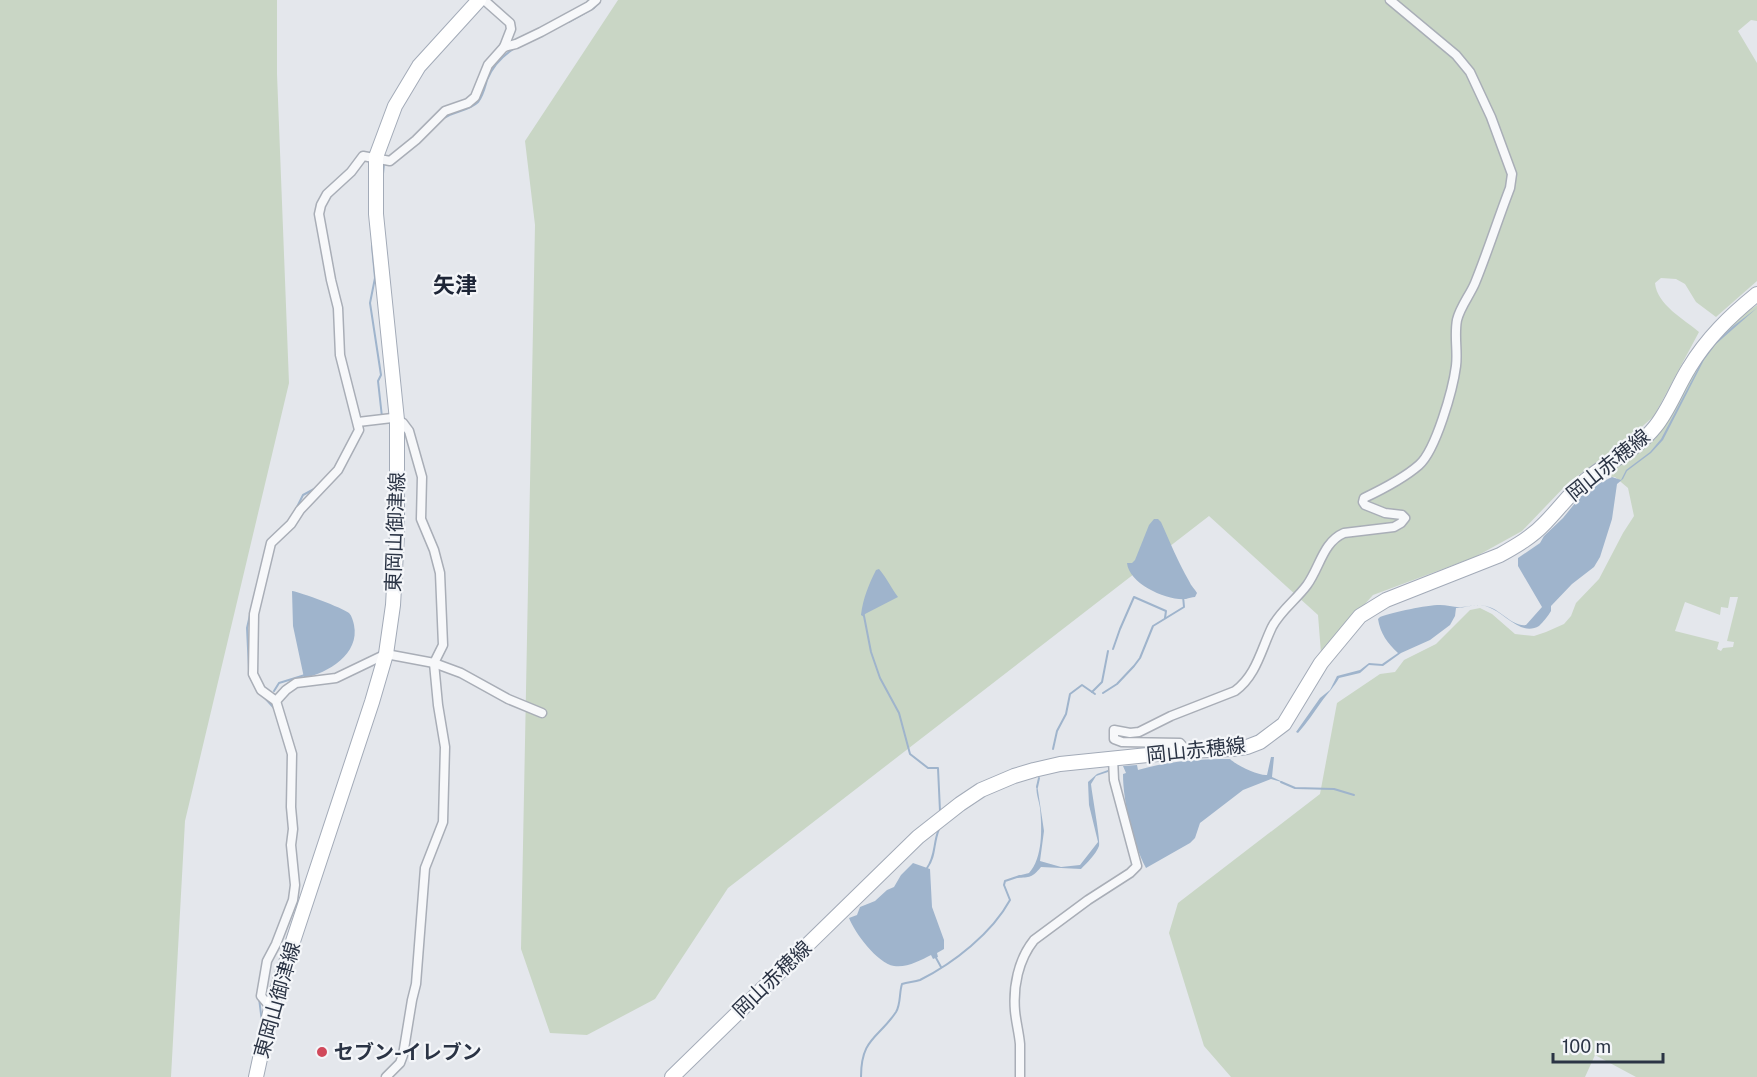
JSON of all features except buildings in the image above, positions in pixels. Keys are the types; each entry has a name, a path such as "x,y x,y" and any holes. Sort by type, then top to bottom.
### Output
{"main road":[{"name":"東岡山御津線","path":"256,1077 271,1008 386,654 393,605 397,534 387,419 376,214 376,157 395,106 419,66 479,0"},
{"name":"岡山赤穂線","path":"672,1077 918,837 981,790 1014,776 1060,764 1187,751 1232,749 1260,742 1284,724 1321,663 1360,616 1386,600 1500,555 1532,536 1573,491 1601,468 1628,453 1654,428 1706,343 1730,316 1757,294"}],"street":[{"path":"271,1008 261,996 267,961 276,944 295,893 291,845 293,828 292,754 276,701 257,685 253,674 254,614 269,549 275,538 291,524 300,510 338,470 358,426 340,355 338,308 331,280 320,209 327,194 351,172 363,156 390,161 416,140 445,111 476,98 488,65 504,47 511,29 510,23 484,0"},
{"path":"504,47 541,32 596,0"},
{"path":"1187,751 1179,743 1122,742 1114,739 1114,730 1139,732 1171,716 1235,691 1251,675 1279,614 1308,584 1328,546 1344,533 1394,527 1405,518 1402,515 1385,513 1365,505 1364,498 1396,482 1421,463 1431,446 1439,429 1454,380 1458,318 1474,285 1510,188 1512,174 1491,117 1470,72 1456,55 1390,0"},
{"path":"358,426 387,419 404,423 409,431 421,473 421,519 434,550 440,573 443,645 434,663 445,747 442,822 425,868 416,984 403,1055 400,1063 386,1077"},
{"path":"276,701 291,686 336,678 386,654 434,663 461,673 502,696 542,713"},
{"path":"1020,1077 1020,1042 1014,989 1029,947 1034,940 1137,866 1114,780 1113,758"}],"green space":[{"path":"0,0 277,0 277,74 289,383 185,821 171,1077 0,1077"},
{"path":"618,0 1757,0 1757,21 1751,20 1738,31 1757,63 1757,281 1716,317 1696,302 1685,284 1676,279 1661,278 1655,283 1666,305 1699,332 1654,416 1616,450 1570,481 1522,531 1475,557 1373,595 1321,653 1318,615 1209,516 728,888 655,999 587,1035 550,1033 521,949 535,225 525,141"},
{"path":"1757,305 1757,1077 1636,1077 1595,1055 1585,1077 1231,1077 1204,1046 1169,933 1178,903 1320,794 1337,703 1380,674 1395,672 1404,660 1436,644 1470,610 1480,608 1492,614 1515,634 1534,636 1564,624 1571,616 1576,603 1599,579 1634,516 1628,488 1615,477 1600,476 1655,439 1676,401 1723,329","holes":["1730,597 1738,597 1727,641 1734,642 1733,647 1723,648 1721,651 1717,649 1719,642 1675,631 1685,602 1720,615 1721,607 1728,608"]}],"water":[{"path":"1757,308 1716,344 1704,360 1663,440 1651,453 1627,471 1623,479 1617,484 1612,519 1600,557 1594,567 1572,584 1551,606 1551,611 1539,626 1532,629 1519,626 1494,610 1476,605 1482,605 1494,609 1517,624 1526,625 1542,607 1518,566 1518,558 1540,543 1580,497 1612,477 1621,480 1626,470 1650,452 1661,439 1703,359 1715,343"},
{"path":"1154,519 1161,522 1181,567 1197,593 1195,597 1178,599 1160,594 1150,590 1134,578 1129,571 1127,563 1135,560 1149,525"},
{"path":"879,569 898,597 865,614 864,617 861,615 865,597 876,570"},
{"path":"292,591 321,600 349,613 354,625 355,635 347,653 332,667 304,678 293,626"},
{"path":"1440,605 1460,607 1476,605 1456,608 1450,625 1430,640 1401,653 1383,666 1369,665 1360,673 1339,678 1298,733 1296,732 1320,698 1330,690 1337,676 1360,670 1369,663 1382,664 1398,653 1383,634 1378,619 1380,617"},
{"path":"1271,757 1274,757 1272,777 1285,783 1271,779 1243,790 1200,823 1195,838 1190,843 1146,868 1130,822 1123,785 1123,774 1126,773 1123,766 1137,765 1138,770 1184,761 1230,759 1248,770 1267,775"},
{"path":"1108,770 1096,776 1091,784 1099,846 1091,858 1081,869 1041,867 1030,876 1017,878 1017,876 1029,873 1034,867 1039,851 1041,824 1037,784 1044,831 1040,861 1061,867 1080,865 1098,842 1089,805 1088,782 1097,774"},
{"path":"913,863 930,869 932,907 944,940 944,949 937,953 938,957 933,959 931,955 909,965 894,966 887,964 874,953 861,939 849,918 857,915 860,907 875,901 894,887 901,875"}],"waterway":[{"path":"569,22 594,8 600,0"},
{"path":"444,118 478,102 495,65 515,48"},
{"path":"383,174 384,164 386,164"},
{"path":"383,207 383,219"},
{"path":"374,244 372,246 375,278 370,303 381,375 378,381 382,417"},
{"path":"296,509 303,495 316,488"},
{"path":"1103,693 1117,684 1140,658 1153,626 1184,607 1183,596"},
{"path":"1113,649 1134,597 1166,611 1165,618"},
{"path":"249,669 247,628 250,615"},
{"path":"864,616 871,652 880,678 899,713 910,754 928,768 938,768 940,811"},
{"path":"1092,692 1102,682 1108,651"},
{"path":"249,675 256,688"},
{"path":"274,691 279,683 305,675"},
{"path":"1053,749 1057,731 1066,714 1070,694 1082,685 1095,694"},
{"path":"264,697 274,708"},
{"path":"1037,787 1039,778"},
{"path":"1281,782 1295,788 1334,789 1354,795"},
{"path":"927,868 932,859 939,829"},
{"path":"861,1077 867,1046 896,1012 902,984 920,980 933,973 971,946 993,924 1010,900 1004,885 1005,881 1020,876"},
{"path":"935,956 941,967"},
{"path":"259,998 262,1022"}],"place":[{"name":"セブン-イレブン","path":"322,1052"}],"district":[{"name":"矢津","path":"455,285"}]}
